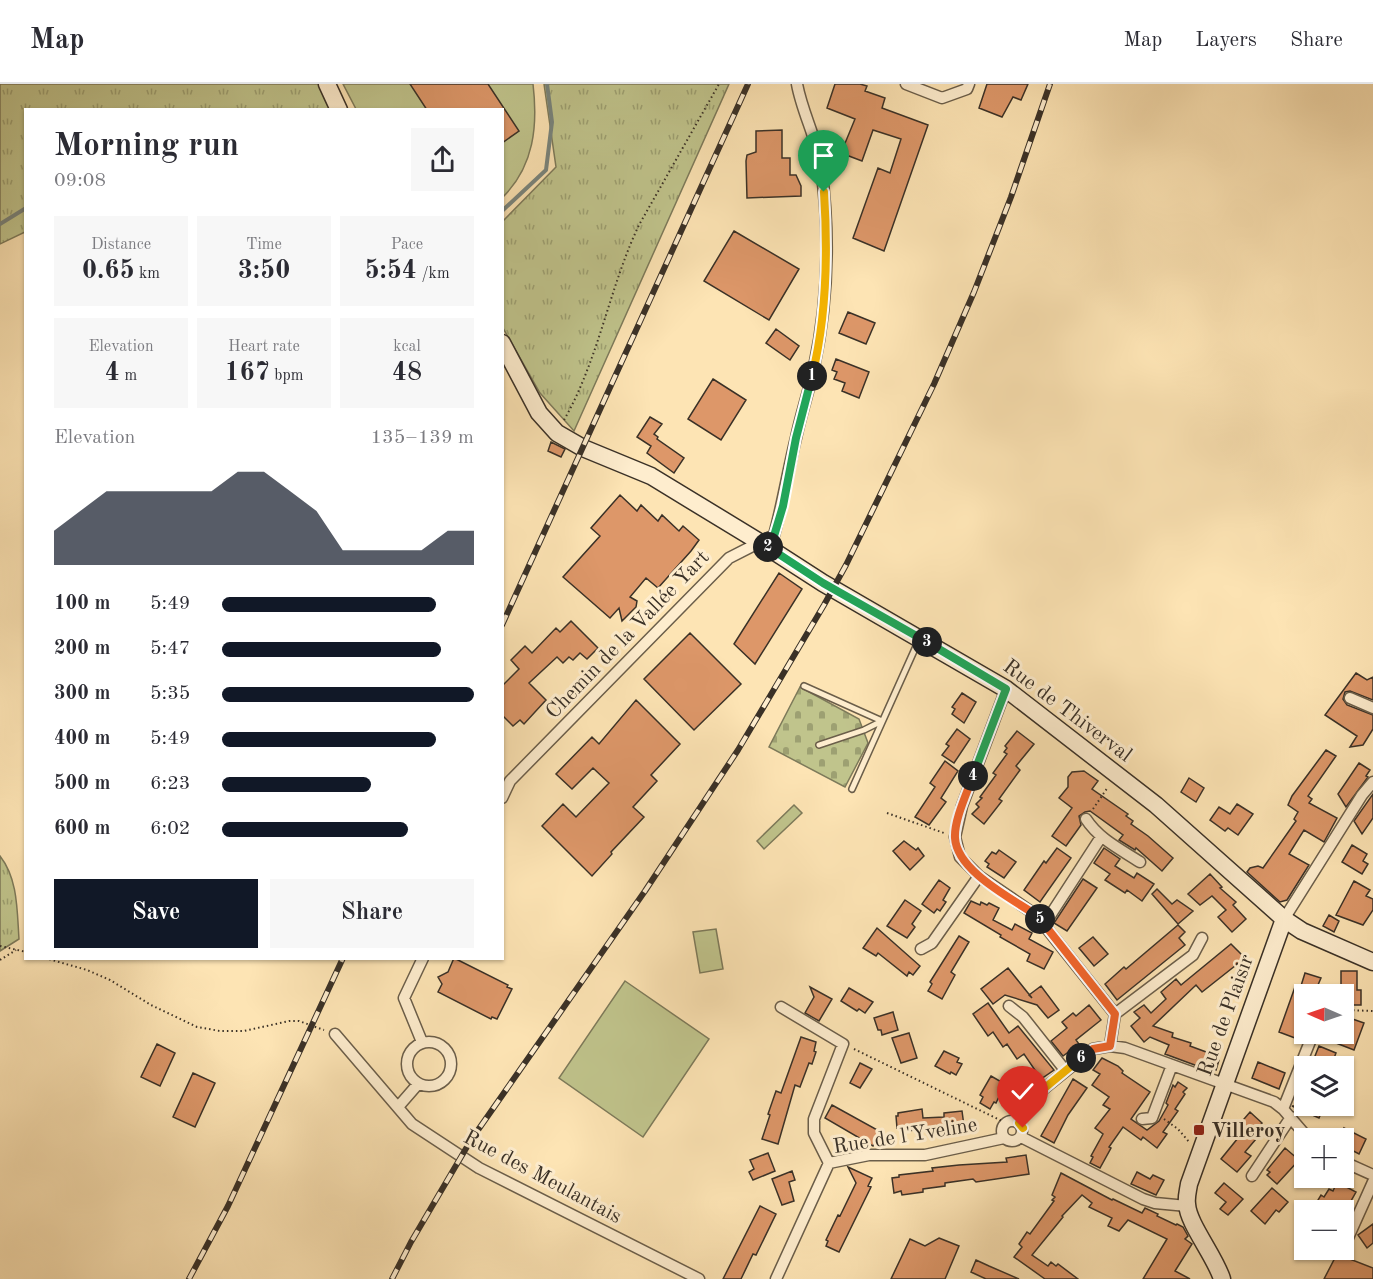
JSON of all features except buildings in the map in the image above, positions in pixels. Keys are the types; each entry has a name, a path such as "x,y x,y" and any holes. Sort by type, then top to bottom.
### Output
{"street":[{"path":"327,84 338,108"},
{"name":"Chemin de la Vallée Yart","path":"504,794 510,781 729,558 774,536 783,506 796,438 816,357 827,243 820,164 800,102 797,84"},
{"path":"906,84 942,98 967,89 969,84"},
{"name":"Rue de Thiverval","path":"504,347 539,413 556,433 583,448 651,476 823,583 1006,689 1156,805 1284,919 1302,931 1373,962"},
{"path":"1006,689 962,806 955,837 960,857 979,876 1036,915 1115,1014"},
{"path":"1350,698 1373,708"},
{"name":"Rue de Plaisir","path":"1187,1206 1189,1184 1200,1149 1284,919 1362,795 1373,782"},
{"path":"1086,819 1101,837 1140,862"},
{"path":"1044,925 1101,837"},
{"path":"921,949 932,943 979,876"},
{"path":"1110,1046 1115,1014 1193,955 1202,938"},
{"path":"422,960 404,998 422,1042"},
{"path":"1009,1006 1023,1017 1065,1070"},
{"path":"781,1007 843,1044 814,1119 814,1133 829,1162"},
{"name":"Rue des Meulantais","path":"335,1034 412,1124 478,1168 699,1279"},
{"path":"422,1042 437,1042 443,1046 451,1059 452,1066 446,1079 440,1084 425,1086 418,1084 408,1073 407,1058 422,1042"},
{"path":"1252,1176 1287,1113 1310,1044"},
{"path":"1019,1123 1035,1096 1065,1070 1093,1049 1110,1046 1125,1048 1274,1102 1300,1128"},
{"path":"1142,1119 1152,1118 1172,1065"},
{"path":"398,1107 418,1084"},
{"path":"1013,1120 1019,1123 1023,1128 1021,1137 1014,1141 1004,1138 1002,1128 1006,1123 1013,1120"},
{"path":"1021,1137 1143,1199 1155,1203 1187,1206 1199,1234 1218,1266 1222,1279"},
{"name":"Rue de l'Yveline","path":"776,1279 829,1162 869,1155 925,1155 1004,1138"},
{"path":"1354,1166 1373,1175"},
{"path":"1354,1224 1373,1182"}],"lane":[{"path":"852,789 920,638"},
{"path":"804,686 882,722"},
{"path":"819,745 882,722"}],"path":[{"path":"556,433 579,393 628,248 719,84"},
{"path":"1086,819 1116,774"},
{"path":"887,813 955,837"},
{"path":"0,946 24,952"},
{"path":"0,960 16,950"},
{"path":"52,960 87,970 151,1005 197,1026 220,1031 244,1031 298,1021 335,1034"},
{"path":"1354,1010 1373,1011"},
{"path":"843,1044 1006,1123"},
{"path":"1154,1113 1178,1129 1186,1140 1200,1149"}],"green space":[{"path":"0,84 327,84 339,108 24,108 24,232 0,244"},
{"path":"343,84 533,84 535,115 532,145 521,172 504,196 504,108 355,108"},
{"path":"544,84 729,84 574,431 540,393 504,330 504,220 556,167"},
{"path":"800,687 859,719 868,743 845,787 769,747"},
{"path":"794,805 802,813 764,849 757,841"},
{"path":"0,856 13,885 19,939 0,951"},
{"path":"716,929 723,969 700,973 693,932"},
{"path":"625,981 709,1039 643,1137 559,1078"}],"waterway":[{"path":"504,209 546,170 552,122 547,84"},
{"path":"0,224 24,209"}],"railway":[{"path":"504,621 748,84"},
{"path":"392,1279 471,1140 645,891 738,750 824,605 846,565 934,384 974,292 1011,197 1050,84"},
{"path":"189,1279 228,1206 342,960"}],"place":[{"name":"Villeroy","path":"1199,1130"}],"route":[{"path":"824,192 827,243 819,340 783,506 774,536 761,543 823,583 1006,689 962,806 955,837 960,857 979,876 1036,915 1115,1014 1110,1046 1093,1049 1035,1096 1019,1123 1023,1128"}]}
